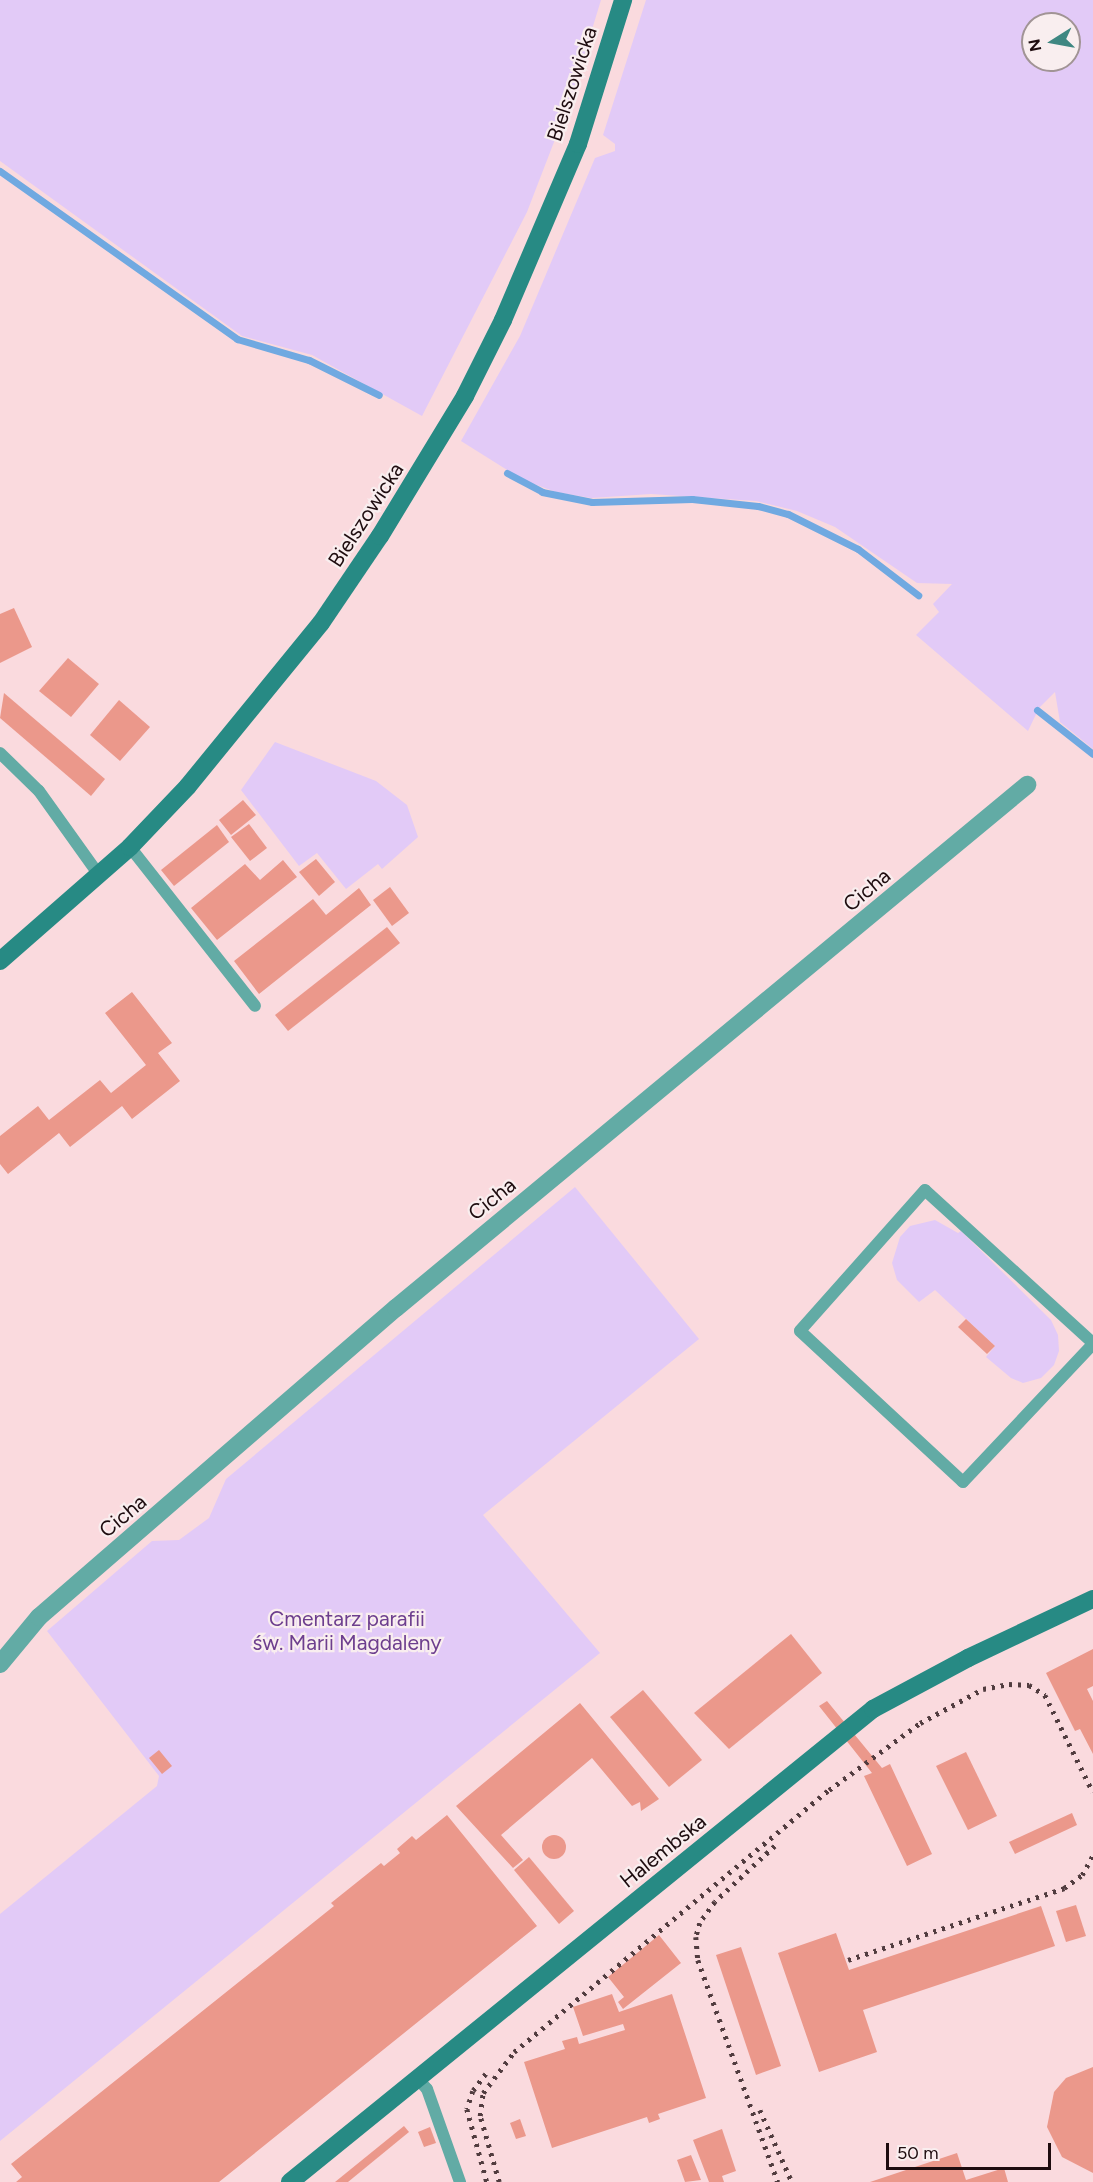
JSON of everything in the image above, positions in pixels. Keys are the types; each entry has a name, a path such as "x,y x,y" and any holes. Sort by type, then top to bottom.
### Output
{"street":[{"name":"Bielszowicka","path":"0,961 130,847 236,731 321,623 423,469 503,320 546,222 578,144 623,0"},
{"name":"Cicha","path":"0,1664 39,1617 396,1308 1028,785"},
{"name":"Halembska","path":"290,2182 873,1709 968,1658 1093,1599"}],"lane":[{"path":"0,753 39,791 99,875"},
{"path":"130,847 255,1006"},
{"path":"924,1191 1093,1343 963,1482 800,1331 924,1191"},
{"path":"418,2079 427,2089 460,2182"}],"green space":[{"path":"0,0 601,0 571,98 527,212 422,416 312,355 242,336 0,161"},
{"path":"646,0 1093,0 1093,749 1060,722 1055,692 1039,708 1028,731 916,635 939,612 933,604 952,584 917,583 835,527 797,511 756,501 651,494 591,498 556,492 523,480 461,441 520,336 595,158 615,151 615,144 603,135"},
{"path":"275,742 376,781 407,805 418,837 382,869 378,864 346,889 317,853 299,866 241,790"},
{"name":"Cmentarz parafii św. Marii Magdaleny","path":"575,1187 699,1339 483,1515 600,1653 0,2141 0,1914 157,1786 159,1776 47,1631 152,1541 179,1540 209,1518 226,1479"},
{"path":"935,1220 958,1233 961,1231 1051,1320 1058,1335 1059,1351 1054,1365 1041,1378 1023,1383 1011,1378 986,1357 995,1346 935,1290 919,1302 897,1280 892,1263 900,1237 910,1226"}],"building":[{"path":"14,608 32,647 0,663 0,614"},
{"path":"68,658 99,684 71,717 39,691"},
{"path":"4,693 105,779 91,796 0,718"},
{"path":"119,700 150,727 120,761 90,735"},
{"path":"243,800 256,815 231,835 219,820"},
{"path":"249,824 267,848 250,861 231,837"},
{"path":"217,825 229,842 174,886 161,870"},
{"path":"316,859 335,882 319,896 299,872"},
{"path":"283,860 297,877 217,940 191,908 245,864 260,880"},
{"path":"390,887 409,913 392,926 373,900"},
{"path":"359,888 371,905 259,994 234,961 313,899 326,915"},
{"path":"387,927 400,943 288,1031 275,1015"},
{"path":"132,992 172,1043 158,1053 180,1081 132,1119 122,1106 70,1147 59,1133 8,1174 0,1164 0,1136 38,1106 49,1120 100,1080 111,1093 146,1065 105,1013"},
{"path":"966,1319 995,1346 987,1354 958,1327"},
{"path":"791,1634 822,1673 729,1749 694,1713"},
{"path":"1093,1649 1093,1686 1087,1689 1093,1701 1093,1754 1080,1729 1075,1731 1046,1673"},
{"path":"643,1690 702,1760 669,1787 610,1717"},
{"path":"827,1701 882,1768 890,1764 932,1854 907,1866 864,1776 872,1773 819,1706"},
{"path":"580,1703 659,1799 641,1811 640,1802 632,1806 592,1758 501,1835 523,1860 513,1868 456,1806"},
{"path":"159,1750 172,1766 162,1774 149,1758"},
{"path":"966,1752 997,1816 968,1830 936,1766"},
{"path":"1072,1813 1077,1825 1015,1854 1009,1842"},
{"path":"447,1815 537,1926 219,2182 16,2182 22,2177 11,2164 334,1906 331,1903 381,1863 384,1866 400,1853 397,1849 412,1836 416,1840"},
{"path":"549,1835 559,1835 566,1842 566,1852 559,1859 549,1859 542,1852 542,1842"},
{"path":"529,1857 574,1911 559,1924 514,1870"},
{"path":"1076,1905 1086,1936 1066,1942 1056,1911"},
{"path":"1041,1906 1055,1946 863,2010 877,2052 819,2072 778,1953 836,1933 849,1970"},
{"path":"659,1935 681,1963 623,2009 618,2002 624,1997 608,1977"},
{"path":"741,1947 781,2066 756,2075 716,1955"},
{"path":"612,1994 619,2012 672,1994 706,2098 658,2114 660,2119 649,2123 647,2117 552,2148 524,2062 565,2049 562,2041 577,2037 579,2044 625,2030 623,2024 583,2036 573,2007"},
{"path":"1093,2067 1093,2173 1062,2157 1047,2127 1054,2092 1066,2078"},
{"path":"520,2119 526,2136 516,2139 510,2123"},
{"path":"404,2126 409,2132 348,2182 335,2182"},
{"path":"430,2127 436,2143 424,2147 418,2132"},
{"path":"722,2129 736,2171 722,2176 724,2182 709,2182 693,2140"},
{"path":"957,2153 966,2180 1004,2168 1008,2182 870,2182"},
{"path":"691,2155 701,2180 685,2182 677,2160"}],"waterway":[{"path":"0,171 237,339 309,360 379,395"},
{"path":"507,473 542,492 592,502 692,499 758,506 788,514 858,549 918,595"},
{"path":"1037,710 1093,754"}],"railway":[{"path":"499,2182 480,2116 483,2093 514,2052 829,1790 920,1723 983,1689 1009,1684 1029,1685 1045,1695 1093,1792"},
{"path":"775,1846 715,1902 700,1923 696,1937 698,1960 778,2182"},
{"path":"848,1960 1064,1888 1082,1875 1093,1855"},
{"path":"486,2074 473,2091 467,2109 487,2182"},
{"path":"760,2110 792,2182"}]}
